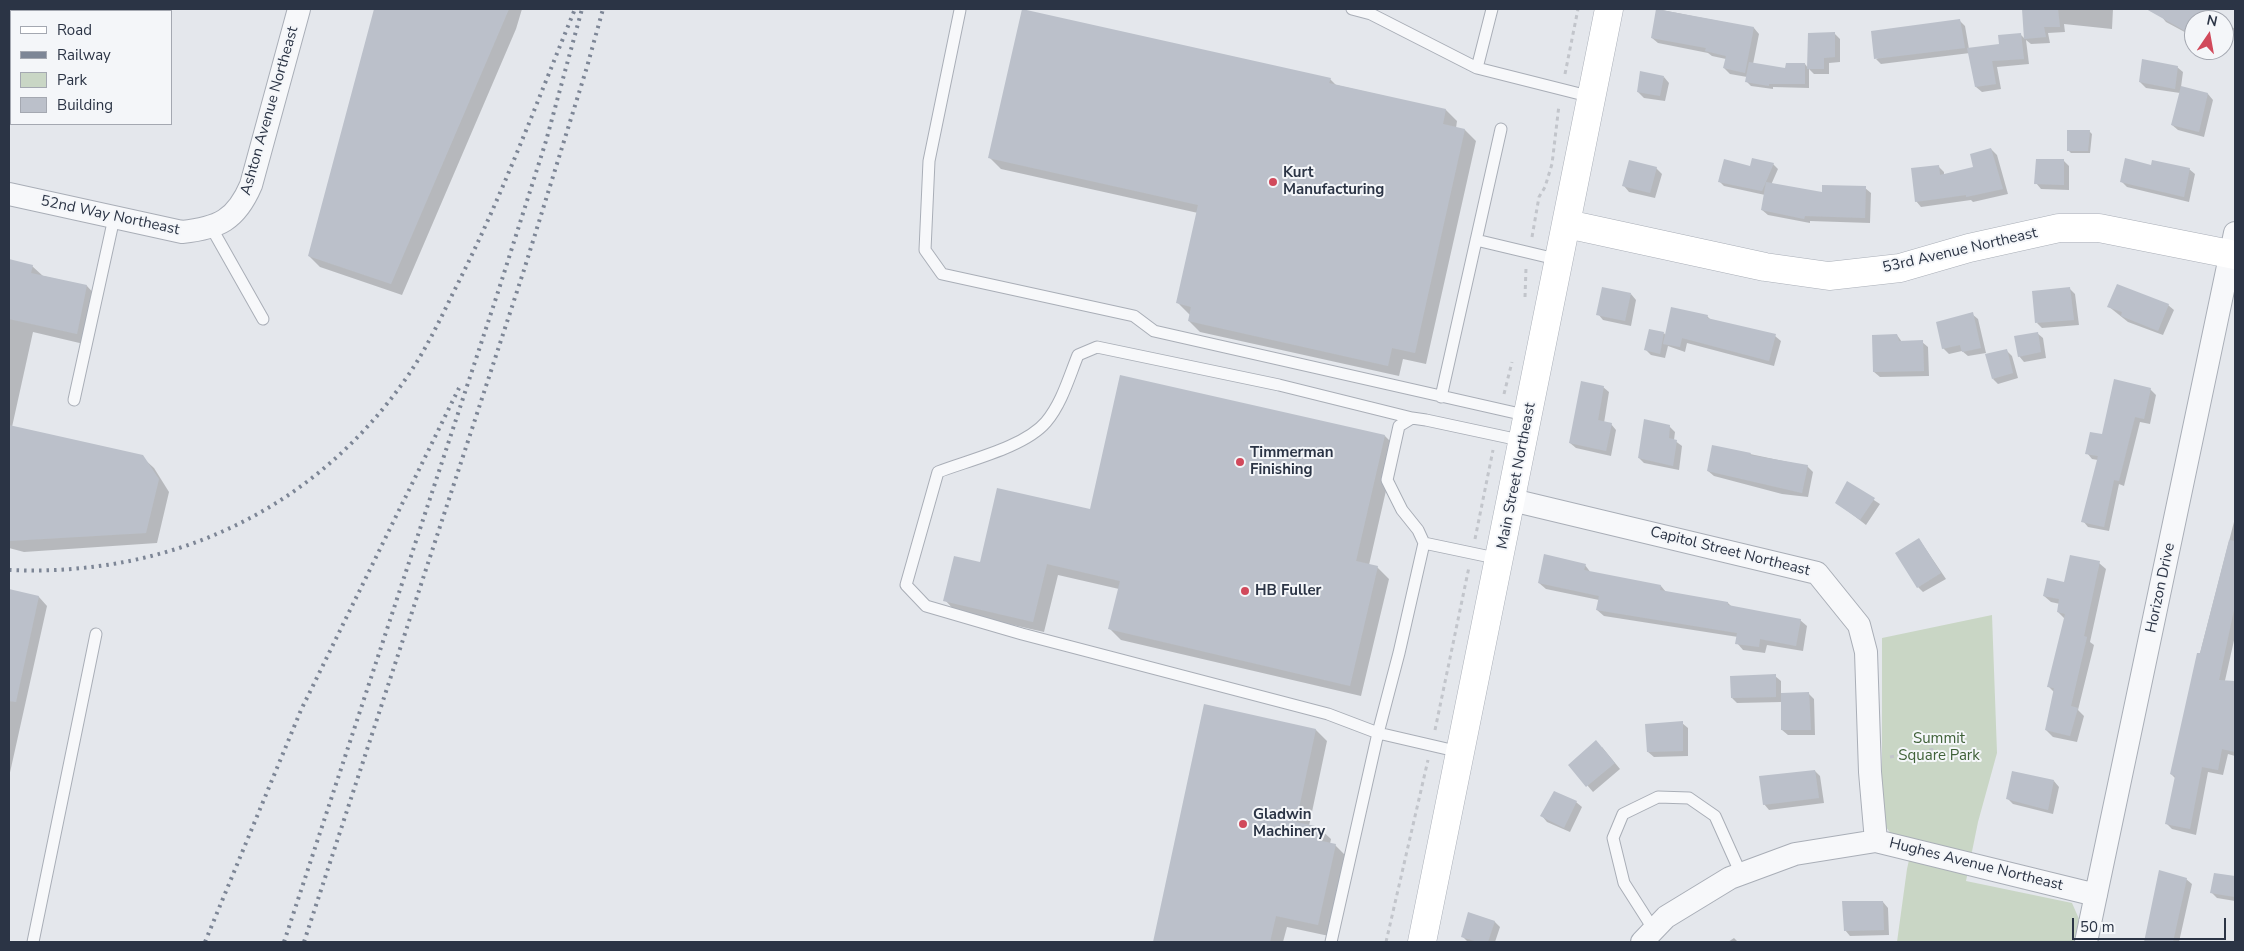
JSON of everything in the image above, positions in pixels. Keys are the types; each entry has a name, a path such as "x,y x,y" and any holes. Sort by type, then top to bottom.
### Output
{"street":[{"name":"Ashton Avenue Northeast","path":"211,227 232,216 243,205 252,185 299,9"},
{"name":"Main Street Northeast","path":"1422,942 1462,752 1609,9"},
{"name":"52nd Way Northeast","path":"9,194 182,232 211,227"},
{"name":"53rd Avenue Northeast","path":"1567,224 1765,267 1829,276 1900,268 1970,248 2059,228 2099,228 2233,247"},
{"name":"Horizon Drive","path":"2086,942 2233,247"},
{"name":"Capitol Street Northeast","path":"1512,500 1817,573 1859,625 1866,652 1870,762 1876,841"},
{"name":"Hughes Avenue Northeast","path":"1648,936 1666,917 1730,878 1795,854 1876,841 2096,895"}],"lane":[{"path":"1352,9 1371,14 1477,68 1592,97"},
{"path":"1477,68 1492,9"},
{"path":"960,10 929,161 925,250 942,274 1134,316 1154,331 1501,411 1526,429"},
{"path":"1440,397 1501,130"},
{"path":"74,400 114,218"},
{"path":"211,227 263,319"},
{"path":"1476,240 1560,260"},
{"path":"1462,752 1378,733 1328,714 1022,634 926,606 906,585 938,472 1023,440 1046,422 1063,393 1078,355 1096,348 1279,385 1412,418 1496,436 1526,429"},
{"path":"1332,942 1378,733 1399,653 1424,542 1418,530 1397,502 1387,480 1399,426 1412,418"},
{"path":"1424,542 1500,560"},
{"path":"33,942 96,634"},
{"path":"1648,936 1624,884 1613,838 1624,814 1658,797 1690,798 1715,816 1741,874"}],"path":[{"path":"1525,301 1529,252 1539,197 1545,187 1552,164 1562,89 1578,9"},
{"path":"1501,411 1513,360"},
{"path":"1386,942 1432,744 1496,436"},
{"path":"1870,762 1935,749"}],"green space":[{"name":"Summit Square Park","path":"1992,615 1997,753 1978,822 1966,881 2072,903 2079,919 2074,942 1897,942 1907,869 1913,842 1896,840 1882,822 1882,638"}],"building":[{"path":"374,9 509,9 391,284 308,256"},
{"name":"Kurt Manufacturing","path":"1022,9 1331,78 1329,83 1446,109 1443,124 1465,129 1415,353 1392,348 1388,366 1188,321 1191,307 1176,303 1198,205 988,158"},
{"path":"1656,9 1754,27 1745,73 1723,68 1726,56 1705,51 1706,48 1651,38"},
{"path":"2022,9 2058,9 2060,27 2044,27 2046,37 2024,39"},
{"path":"2146,9 2207,10 2184,10 2184,30"},
{"path":"1960,19 1965,48 1874,59 1871,31"},
{"path":"1835,32 1835,57 1824,58 1824,69 1807,69 1808,33"},
{"path":"2021,33 2024,59 1992,61 1996,84 1975,87 1967,48 1999,44 1998,35"},
{"path":"2142,59 2178,66 2175,89 2139,82"},
{"path":"1749,62 1785,68 1786,63 1805,63 1805,84 1769,84 1769,86 1745,82"},
{"path":"1640,71 1664,76 1660,96 1637,92"},
{"path":"2181,86 2208,93 2199,132 2171,125"},
{"path":"2067,130 2090,130 2088,151 2067,151"},
{"path":"1991,148 2003,189 1966,197 1966,195 1915,202 1911,168 1939,165 1940,175 1973,167 1970,154"},
{"path":"1752,158 1774,163 1762,191 1718,182 1724,159 1750,166"},
{"path":"2125,158 2151,165 2152,160 2190,168 2184,197 2120,182"},
{"path":"2036,159 2064,159 2064,185 2034,184"},
{"path":"1629,160 1657,167 1650,193 1622,186"},
{"path":"1766,182 1822,192 1822,185 1866,186 1865,218 1805,216 1804,219 1761,210"},
{"path":"9,259 33,265 31,273 87,285 77,334 9,319"},
{"path":"2117,284 2169,304 2158,331 2121,316 2122,312 2107,307"},
{"path":"1602,287 1631,293 1625,321 1596,315"},
{"path":"2070,287 2074,320 2035,323 2032,291"},
{"path":"1671,307 1708,315 1707,318 1776,334 1769,361 1682,338 1680,347 1663,344"},
{"path":"1973,312 1981,348 1962,352 1960,345 1942,349 1936,322"},
{"path":"1649,329 1664,332 1660,354 1644,350"},
{"path":"2038,332 2041,352 2018,357 2014,336"},
{"path":"1897,334 1899,341 1923,340 1924,371 1873,372 1872,335"},
{"path":"2007,349 2013,373 1992,379 1985,354"},
{"path":"1120,375 1385,435 1356,561 1378,566 1350,686 1108,629 1120,581 1047,564 1033,622 943,601 954,556 980,562 997,488 1090,509"},
{"path":"2114,379 2151,388 2144,419 2135,417 2119,481 2114,480 2104,527 2081,522 2098,456 2085,454 2090,432 2102,434"},
{"path":"1581,381 1604,386 1598,420 1612,423 1606,451 1569,443"},
{"path":"1644,419 1670,425 1669,438 1677,440 1673,466 1638,458"},
{"path":"9,425 143,455 159,479 146,533 9,541"},
{"path":"1712,445 1751,453 1750,455 1808,465 1802,493 1707,471"},
{"path":"1847,481 1875,498 1860,520 1835,503"},
{"path":"1919,538 1941,573 1917,588 1895,553"},
{"path":"2229,540 2235,541 2235,605 2219,680 2235,681 2235,752 2222,749 2218,770 2202,767 2190,829 2165,824 2175,776 2170,774 2197,653 2200,653"},
{"path":"1544,554 1586,564 1584,570 1661,585 1660,590 1728,602 1728,605 1801,619 1796,646 1760,639 1759,647 1735,644 1737,633 1596,610 1599,596 1538,583"},
{"path":"2070,555 2100,561 2084,636 2087,637 2071,706 2078,708 2070,736 2045,730 2054,688 2047,687 2065,614 2057,612 2059,599 2043,596 2047,578 2064,582"},
{"path":"9,589 39,596 16,702 9,701"},
{"path":"1776,674 1776,697 1731,698 1730,676"},
{"path":"1809,692 1811,730 1781,730 1781,693"},
{"name":"Gladwin Machinery","path":"1204,704 1316,729 1296,822 1320,827 1317,840 1336,844 1318,925 1276,916 1270,942 1153,942"},
{"path":"1683,721 1683,751 1647,752 1645,724"},
{"path":"1596,740 1615,763 1586,787 1568,765"},
{"path":"1815,770 1819,798 1763,805 1759,776"},
{"path":"2012,771 2054,780 2048,810 2006,799"},
{"path":"1554,791 1577,801 1564,828 1540,816"},
{"path":"2159,870 2187,878 2173,942 2144,942"},
{"path":"2214,873 2235,876 2235,897 2210,893"},
{"path":"1842,901 1883,901 1884,930 1844,931"},
{"path":"1468,912 1495,921 1488,942 1478,942 1461,937"}],"railway":[{"path":"9,570 69,569 126,562 181,547 234,526 283,499 328,465 370,424 414,367 470,259 532,117 575,9"},
{"path":"284,942 498,292 546,141 582,9"},
{"path":"304,942 524,270 603,9"},
{"path":"205,942 301,710 459,388"}],"place":[{"name":"Kurt Manufacturing","path":"1273,182"},
{"name":"Timmerman Finishing","path":"1240,462"},
{"name":"HB Fuller","path":"1245,591"},
{"name":"Gladwin Machinery","path":"1243,824"}]}
